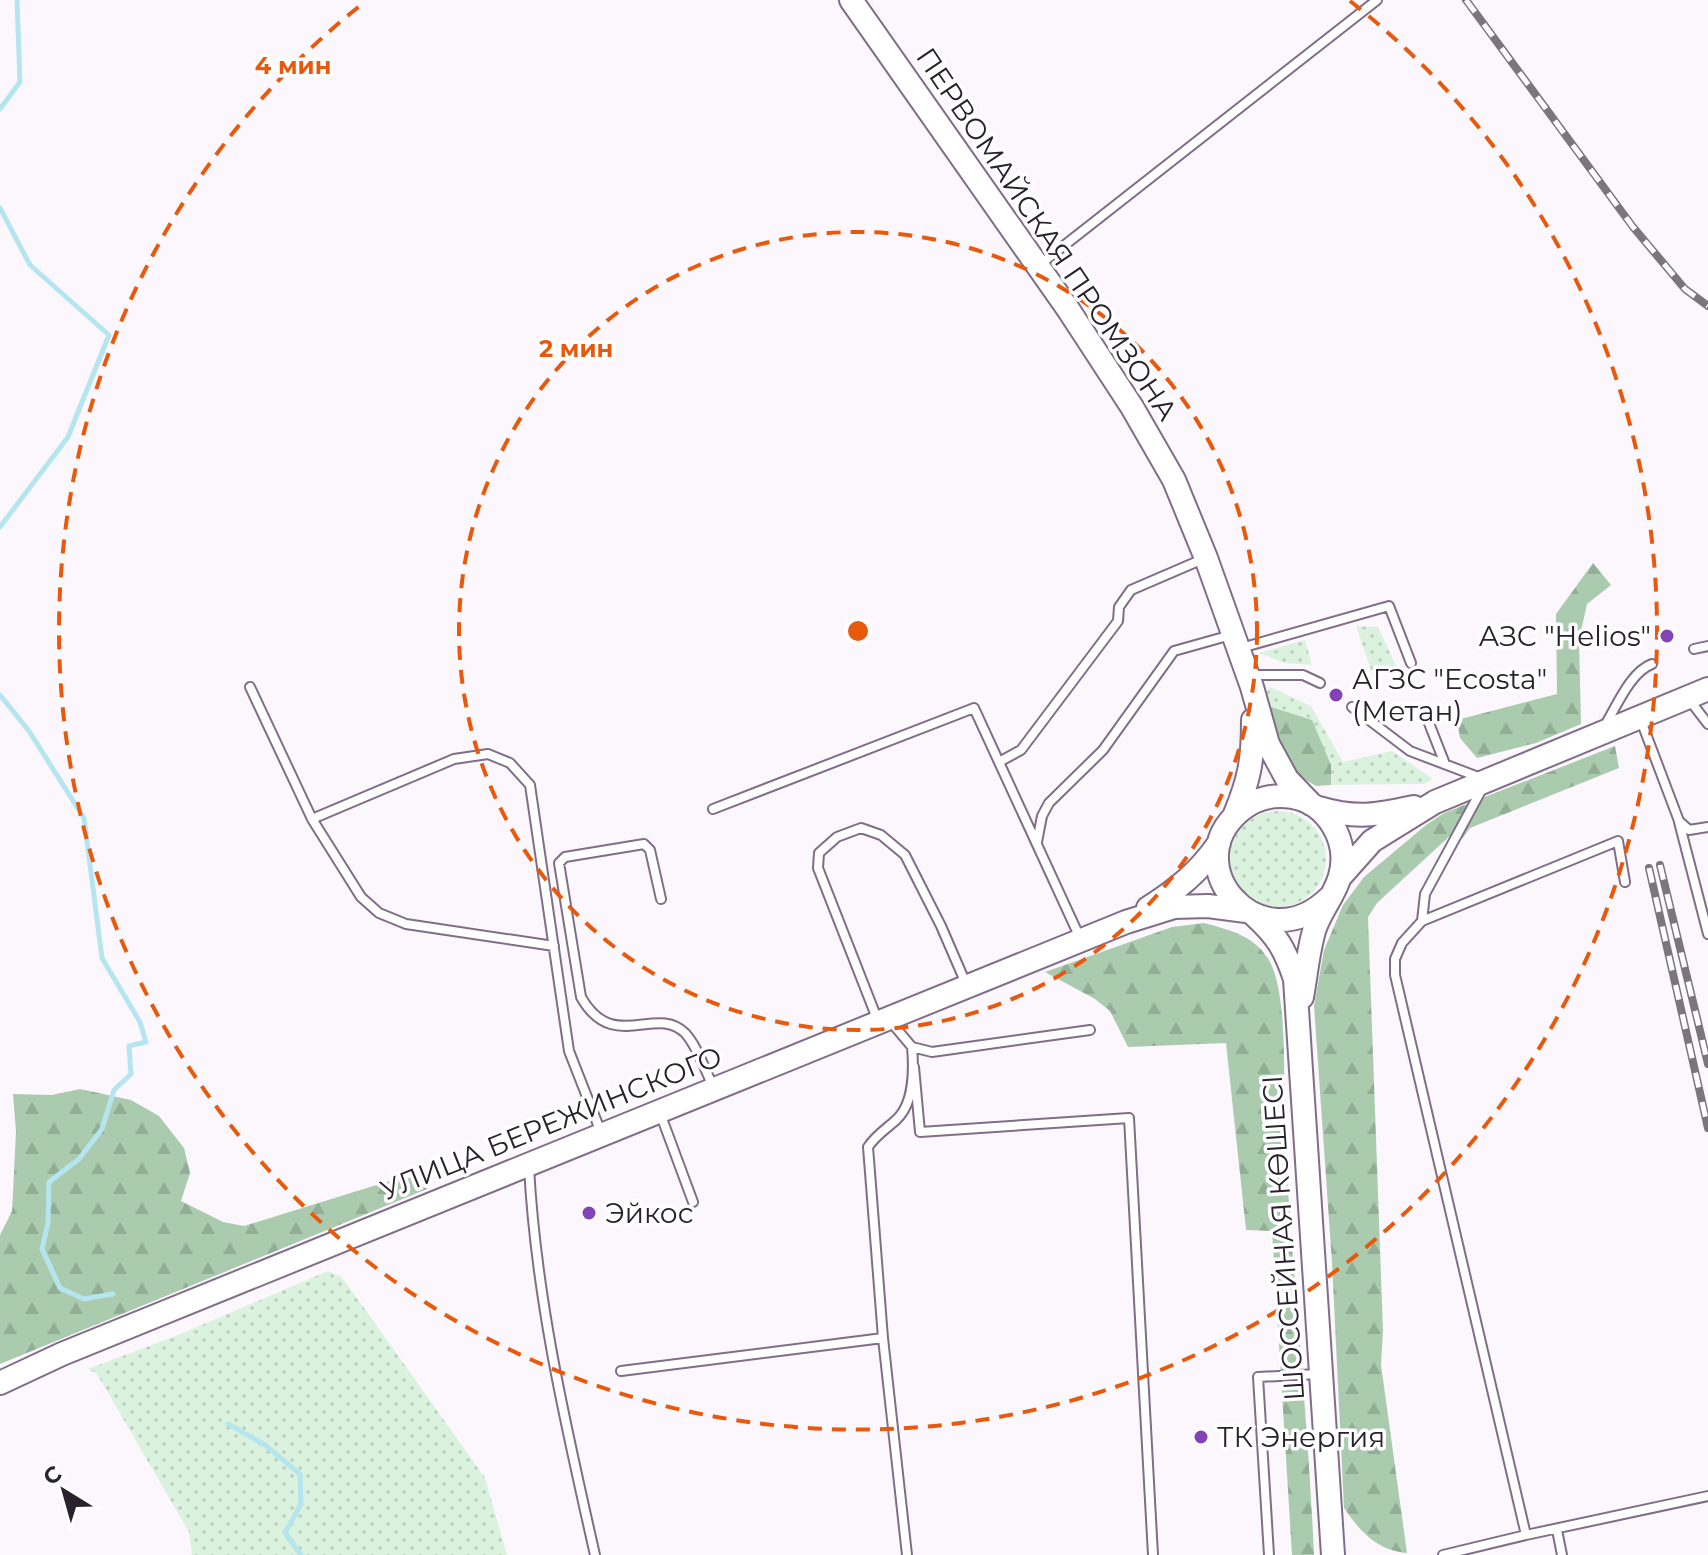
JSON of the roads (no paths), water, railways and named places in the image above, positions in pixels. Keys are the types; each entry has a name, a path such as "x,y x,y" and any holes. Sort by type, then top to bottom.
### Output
{"main road":[{"name":"ПЕРВОМАЙСКАЯ ПРОМЗОНА","path":"851,0 1132,407 1174,480 1250,681"},
{"path":"1250,681 1268,744 1287,779 1332,823 1338,835 1342,849 1340,877"},
{"path":"1126,922 1187,881 1205,863 1234,816 1246,788 1253,758 1250,681"},
{"path":"1300,1014 1315,929 1340,877 1372,841 1435,802 1698,693"},
{"path":"1234,816 1253,802 1288,796 1342,815 1369,817 1435,802"},
{"path":"1220,842 1218,856 1223,883 1229,895 1276,935 1295,979 1300,1014"},
{"path":"1126,922 1174,907 1208,906 1281,921 1307,915 1329,898"},
{"name":"УЛИЦА БЕРЕЖИНСКОГО","path":"0,1383 76,1348 1126,922"},
{"name":"ШОССЕЙНАЯ КӨШЕСІ","path":"1300,1014 1333,1555"}],"lane":[{"path":"1037,267 1377,0"},
{"path":"999,762 1021,750 1118,621 1119,607 1131,590 1206,558"},
{"path":"1036,843 1042,816 1049,803 1103,750 1174,651 1237,642 1389,606 1411,663"},
{"path":"1694,649 1708,646"},
{"path":"1601,731 1636,676 1652,664"},
{"path":"1250,681 1303,675 1320,683"},
{"path":"250,687 312,819 361,897 379,913 406,924 554,946"},
{"path":"1698,693 1708,724"},
{"path":"1352,707 1410,751 1486,780 1425,894 1422,921"},
{"path":"713,809 974,708 1082,940"},
{"path":"1425,713 1445,764"},
{"path":"1639,716 1679,821 1708,934"},
{"path":"312,819 454,759 488,754 510,763 530,785 569,1051 602,1136"},
{"path":"1679,821 1689,830 1708,827"},
{"path":"967,986 905,855 881,835 861,828 837,837 819,853 818,868 883,1020 912,1047 932,1052 1090,1030"},
{"path":"1526,1535 1395,975 1395,959 1402,943 1422,921 1618,841 1625,882"},
{"path":"661,899 650,850 644,844 565,857 559,863 581,997 590,1013 608,1025 670,1024 683,1031 714,1089"},
{"path":"912,1047 920,1132 1129,1118 1153,1555"},
{"path":"907,1555 883,1338 868,1147 877,1133 899,1119 907,1101 914,1067"},
{"path":"659,1112 693,1202"},
{"path":"529,1166 533,1237 551,1354 595,1555"},
{"path":"621,1371 883,1338"},
{"path":"1269,1555 1258,1377 1322,1374"},
{"path":"1443,1555 1708,1496"},
{"path":"1557,1530 1562,1555"}],"waterway":[{"path":"0,109 20,82 17,0"},
{"path":"0,208 30,265 109,335 68,437 0,527"},
{"path":"0,695 29,731 84,818 102,958 140,1022 146,1042 129,1046 131,1074 114,1090 102,1129 79,1159 49,1182 48,1223 42,1249 60,1288 84,1299 113,1294"},
{"path":"228,1424 265,1445 300,1474 301,1504 285,1533 301,1555"}],"railway":[{"path":"1466,0 1633,227 1685,289 1708,306"},
{"path":"1660,865 1708,1064"},
{"path":"1649,868 1708,1128"}],"place":[{"name":"АЗС \"Helios\"","path":"1667,636"},
{"name":"АГЗС \"Ecosta\" (Метан)","path":"1336,695"},
{"name":"Эйкос","path":"589,1213"},
{"name":"ТК Энергия","path":"1201,1437"}]}
